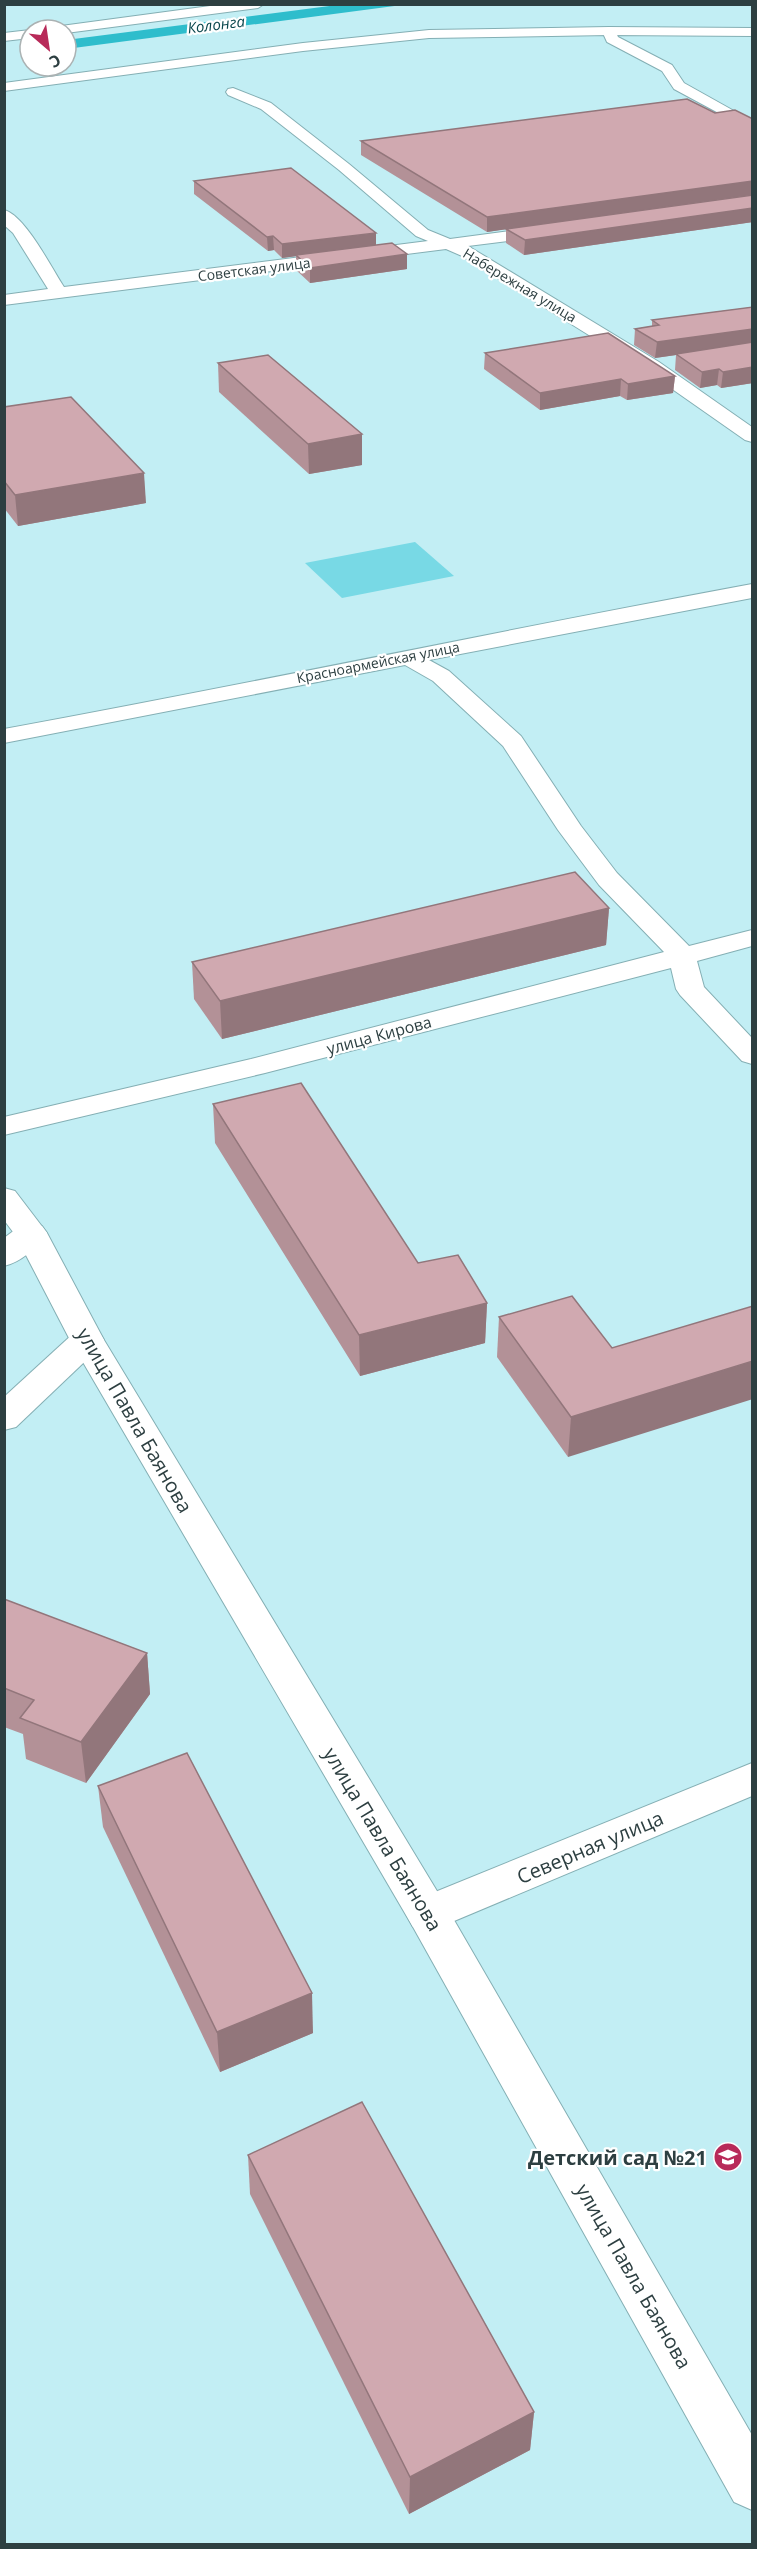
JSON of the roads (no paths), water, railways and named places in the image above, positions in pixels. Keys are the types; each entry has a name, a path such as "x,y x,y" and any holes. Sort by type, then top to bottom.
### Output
{"main road":[{"path":"78,28 258,4"},
{"path":"609,31 612,39 667,68 679,86 753,127"},
{"path":"4,87 393,37 475,32 753,32"},
{"name":"Набережная улица","path":"233,92 266,106 344,167 422,233 468,252 652,366 753,436"},
{"path":"4,215 19,230 59,293"},
{"name":"Советская улица","path":"4,300 566,228"},
{"path":"652,366 674,363"},
{"name":"Красноармейская улица","path":"4,736 126,714 406,656 753,591"},
{"path":"406,656 441,676 512,741 571,830 608,879 682,955 690,988 753,1055"},
{"name":"улица Кирова","path":"4,1126 276,1062 753,938"},
{"name":"улица Павла Баянова","path":"4,1198 18,1245 87,1340 428,1914 753,2484"},
{"path":"4,1418 87,1340"},
{"name":"Северная улица","path":"428,1914 753,1779"}],"water":[{"name":"Колонга","path":"345,4 402,5 78,47 78,38"}],"place":[{"name":"Детский сад №21","path":"728,2157"}]}
